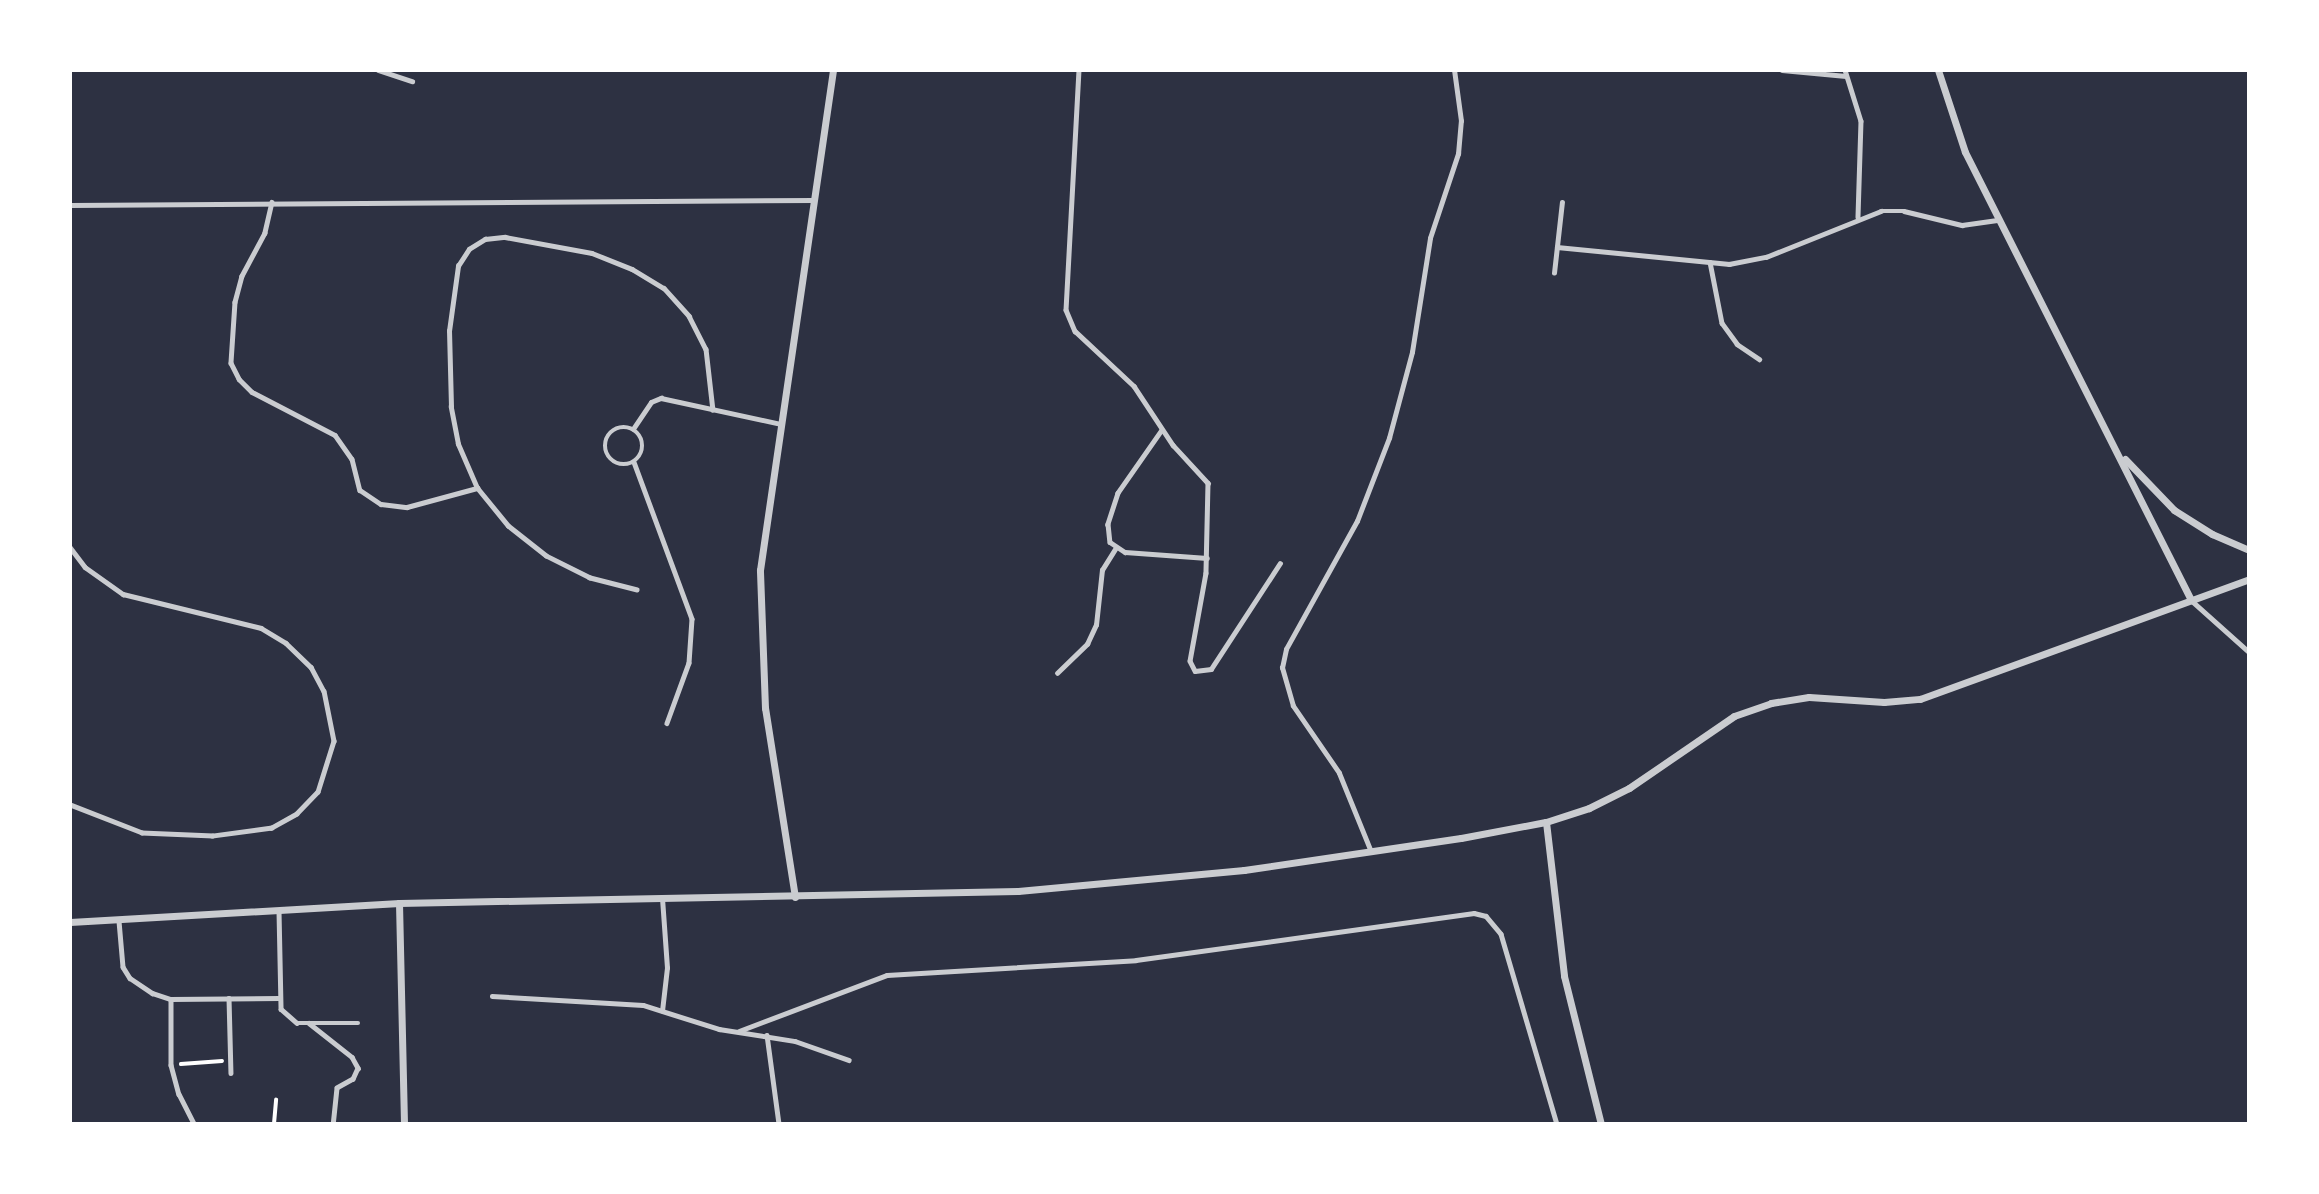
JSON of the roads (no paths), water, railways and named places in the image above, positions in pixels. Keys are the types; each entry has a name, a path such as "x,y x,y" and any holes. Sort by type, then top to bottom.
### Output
{"street":[{"path":"795,897 759,639 760,570 833,70"},
{"path":"1938,70 1965,152 2191,600"},
{"path":"2114,445 2142,480 2174,510 2212,534 2249,551"},
{"path":"70,922 399,903 1043,890 1244,870 1371,852 1546,822 1629,788 1723,722 1771,703 1809,697 1884,702 1920,699 2249,579"},
{"path":"1546,822 1564,976 1601,1124"},
{"path":"399,903 404,1124"}],"lane":[{"path":"378,70 412,81"},
{"path":"1079,70 1066,310 1075,331 1134,386 1161,430 1208,483 1207,558 1202,611 1190,661 1200,673 1211,669 1280,563"},
{"path":"1371,852 1339,773 1293,706 1282,668 1286,649 1357,521 1389,438 1412,352 1430,238 1458,154 1461,121 1454,70"},
{"path":"1782,70 1845,73 1861,121 1858,217"},
{"path":"70,205 814,200"},
{"path":"272,202 271,217 235,302 231,363 239,379 252,392 335,435 352,459 360,490 381,503 407,507 477,488"},
{"path":"1554,273 1562,202"},
{"path":"1557,247 1710,262 1748,263 1858,217 1903,211 1962,225 1999,220"},
{"path":"637,590 590,578 546,556 508,526 477,488 458,444 451,407 449,331 457,265 469,249 485,239 532,239 592,253 632,268 664,288 689,316 706,349 713,410"},
{"path":"1710,262 1723,323 1737,344 1759,359"},
{"path":"634,462 615,463 605,447 613,430 633,429 656,399 781,424"},
{"path":"633,429 643,445 634,462 692,620 689,663 667,723"},
{"path":"1116,548 1107,533 1111,508 1161,430"},
{"path":"70,547 85,567 123,594 261,628 286,643 311,667 324,691 332,712 334,741 317,792 297,814 272,828 213,836 142,833 70,805"},
{"path":"1116,548 1207,558"},
{"path":"1057,673 1074,660 1092,634 1102,570 1116,548"},
{"path":"2191,600 2249,652"},
{"path":"662,899 667,968 662,1011"},
{"path":"279,911 279,998 287,1018 308,1022 358,1023"},
{"path":"739,1031 887,975 1136,960 1474,914 1486,916 1501,934 1557,1124"},
{"path":"119,921 123,967 130,978 172,999 279,998"},
{"path":"492,996 621,1002 662,1011 719,1029 767,1035 849,1060"},
{"path":"172,999 172,1065 178,1094 194,1124"},
{"path":"229,999 232,1073"},
{"path":"308,1022 352,1057 358,1068 353,1079 337,1088 333,1124"},
{"path":"767,1035 779,1124"}]}
